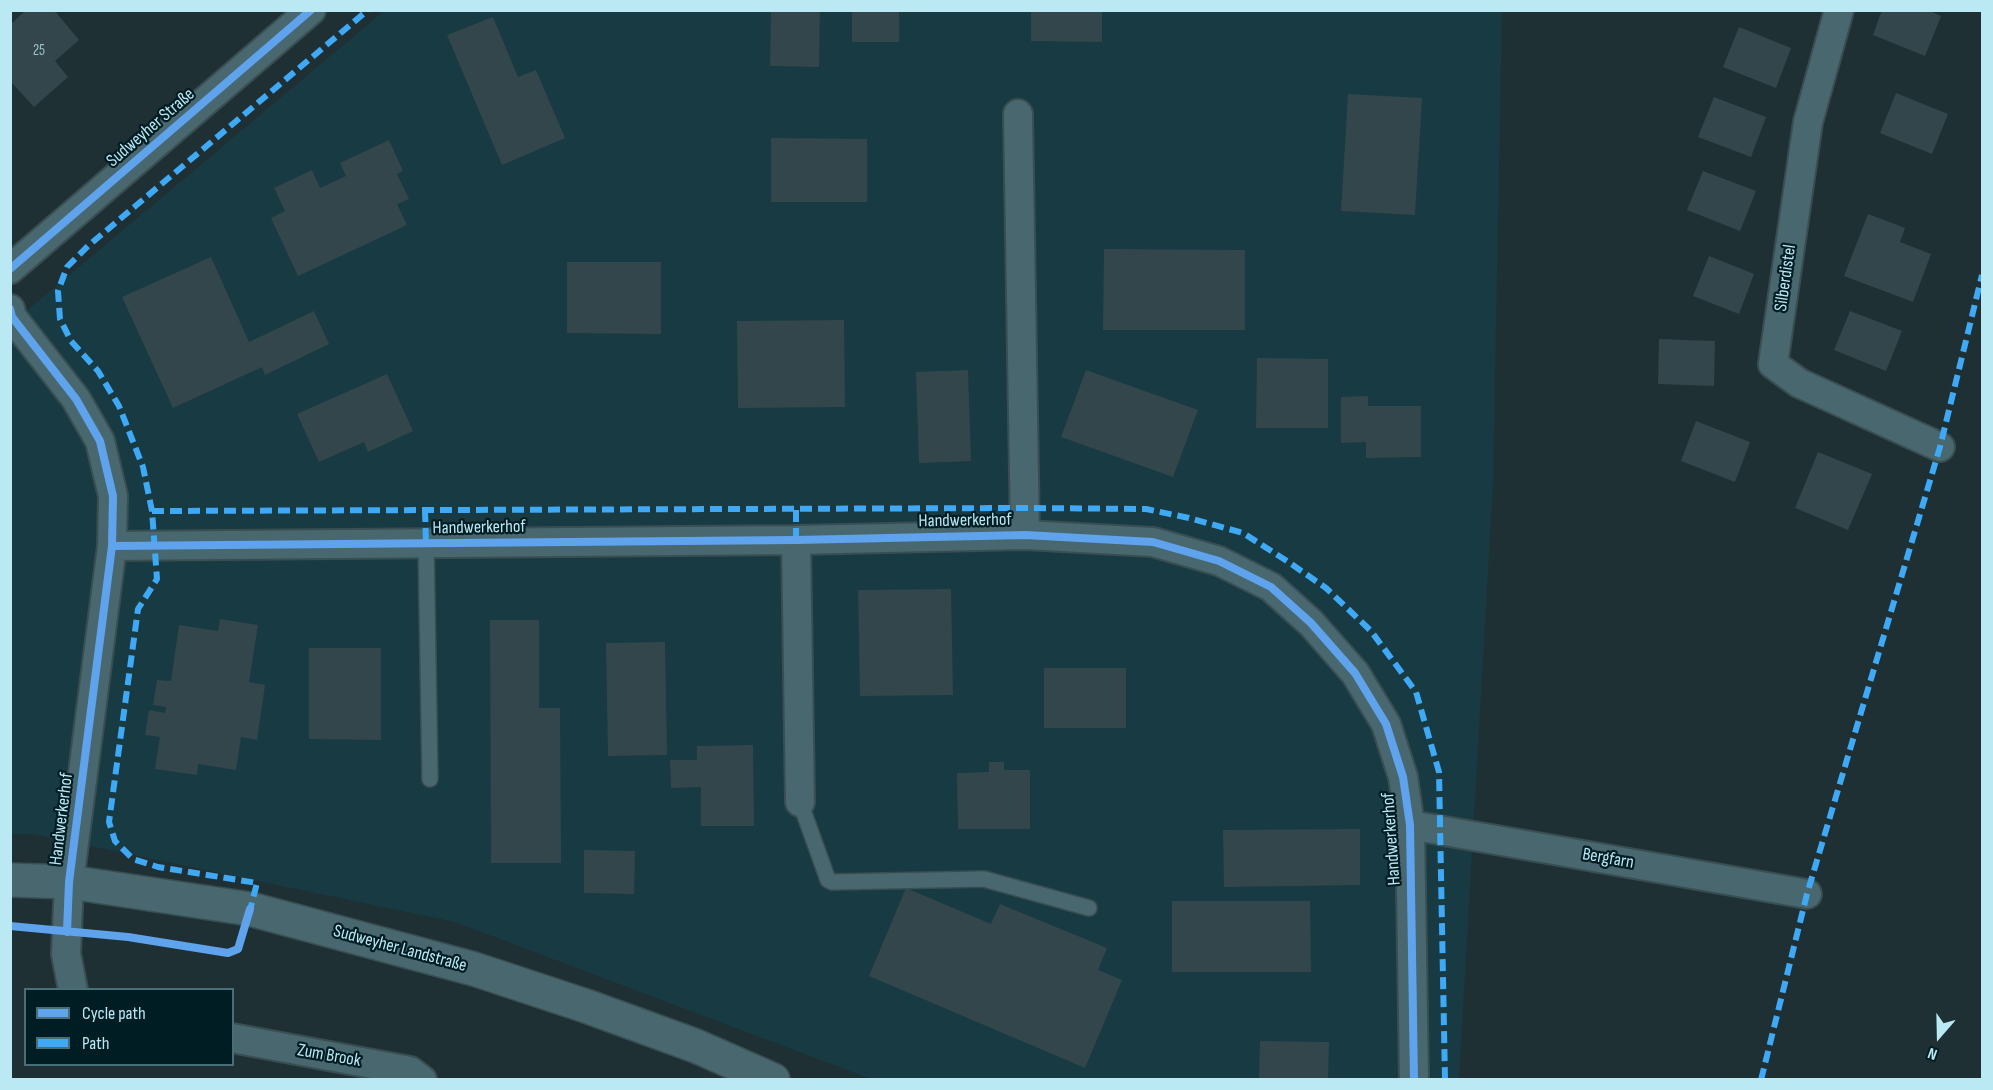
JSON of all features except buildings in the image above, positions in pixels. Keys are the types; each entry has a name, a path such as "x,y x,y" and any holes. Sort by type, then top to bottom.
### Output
{"main road":[{"name":"Sudweyher Landstraße","path":"10,880 69,882 250,909 474,969 696,1046 774,1080"}],"street":[{"name":"Sudweyher Straße","path":"10,269 311,10"},
{"name":"Silberdistel","path":"1839,10 1808,122 1773,364 1799,383 1940,447"},
{"path":"1018,114 1025,535"},
{"name":"Handwerkerhof","path":"10,309 12,317 76,399 100,441 113,496 112,546 69,882"},
{"name":"Handwerkerhof","path":"112,546 796,540 1025,535 1153,542 1219,561 1271,588 1311,623 1355,673 1386,724 1403,777 1410,825 1414,1080"},
{"path":"796,540 800,801"},
{"name":"Bergfarn","path":"1410,825 1807,894"},
{"path":"69,882 66,954 73,988"},
{"name":"Zum Brook","path":"234,1038 410,1071 422,1080"}],"lane":[{"path":"426,543 430,779"},
{"path":"800,801 828,880 832,882 984,879 1089,908"}],"shaded area":[{"path":"384,11 1502,11 1493,484 1459,1079 871,1079 455,922 33,834 11,834 11,324"}],"marked path":[{"path":"249,914 257,883 158,867 133,859 115,841 109,822 138,609 157,579 152,511 143,467 119,406 98,371 71,341 60,319 58,291 67,267 88,246 368,10"},
{"path":"1761,1080 1807,894 1940,447 1982,275"},
{"path":"796,509 796,540"},
{"path":"152,511 1146,509 1243,533 1326,588 1371,631 1416,692 1439,772 1445,1080"},
{"path":"425,510 426,543"}],"cycle path":[{"path":"10,269 311,10"},
{"path":"10,309 12,317 76,399 100,441 113,496 112,546 69,882 67,932"},
{"path":"112,546 796,540 1025,535 1153,542 1219,561 1271,587 1311,623 1355,673 1386,724 1403,777 1410,825 1414,1080"},
{"path":"10,926 128,937 228,953 238,949 250,909"}]}
